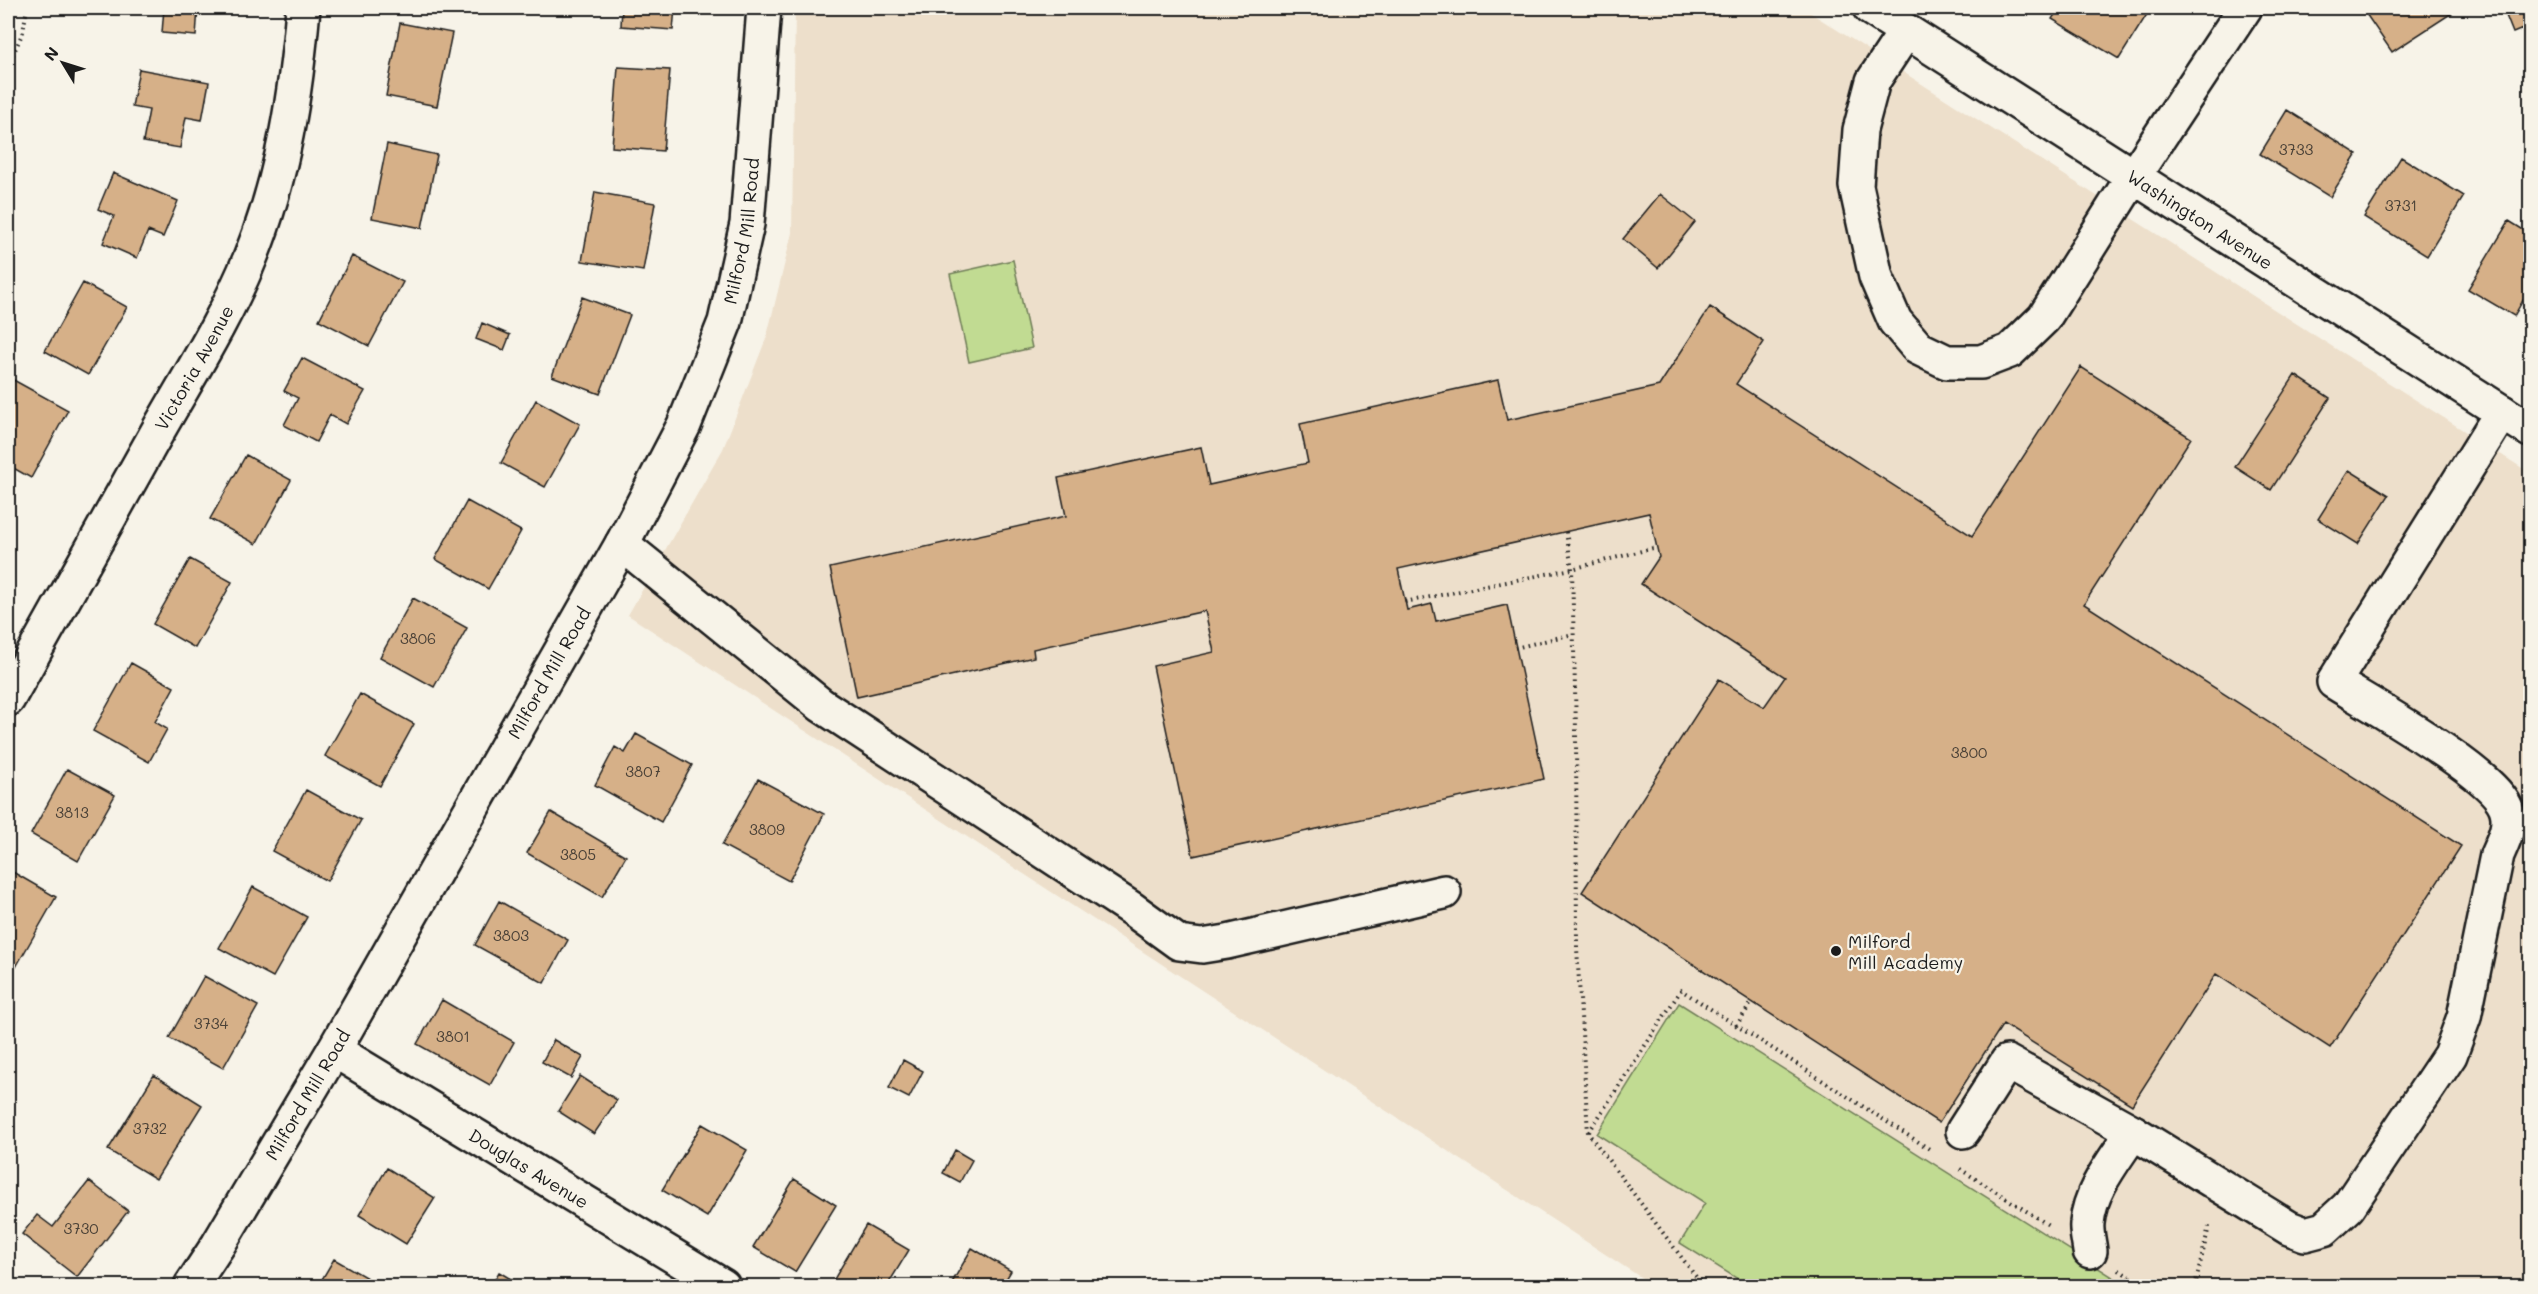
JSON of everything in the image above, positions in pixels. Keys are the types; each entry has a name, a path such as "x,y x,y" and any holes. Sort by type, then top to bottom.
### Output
{"main road":[{"name":"Victoria Avenue","path":"8,699 177,397 251,256 273,189 288,130 298,66 303,8"},
{"name":"Milford Mill Road","path":"191,1287 334,1050 622,544 684,425 725,322 747,224 764,8"},
{"name":"Washington Avenue","path":"1870,8 2530,430"},
{"path":"1906,31 1873,81 1860,130 1856,186 1876,277 1895,321 1918,348 1947,362 1981,362 2010,351 2044,318 2244,8"},
{"path":"1963,1131 2007,1062 2133,1132 2289,1228 2305,1234 2324,1229 2348,1207 2450,1055 2464,1017 2497,855 2507,833 2507,810 2492,786 2472,769 2334,682 2502,412"},
{"path":"622,544 821,705 1179,943 1202,946 1227,942 1444,892"},
{"name":"Douglas Avenue","path":"334,1050 723,1287"},
{"path":"2090,1251 2087,1225 2091,1203 2100,1182 2133,1132"}],"path":[{"path":"8,66 23,32 27,8"},
{"path":"1566,532 1572,568 1577,948 1588,1133 1703,1287"},
{"path":"1405,602 1572,568 1657,547"},
{"path":"1515,648 1574,634"},
{"path":"1588,1133 1681,990 1938,1155"},
{"path":"1736,1026 1752,1002"},
{"path":"1958,1168 2145,1287"},
{"path":"2195,1287 2220,1184"}],"shaded area":[{"name":"Milford Mill Academy","path":"795,8 1803,8 2530,473 2530,1286 1654,1286 628,615 723,449 767,336 792,233"}],"green space":[{"path":"1013,260 1032,348 969,362 950,274"},
{"path":"1679,1003 2127,1286 1749,1286 1680,1243 1705,1203 1597,1134"}],"building":[{"path":"164,8 198,8 196,36 162,33"},
{"path":"622,8 675,8 673,30 621,26"},
{"path":"2059,8 2151,8 2119,59 2052,19"},
{"path":"2362,8 2453,8 2455,11 2392,52"},
{"path":"2503,8 2530,8 2530,26 2513,33"},
{"path":"400,23 452,33 437,106 386,96"},
{"path":"618,67 670,70 663,151 612,147"},
{"path":"139,69 209,82 202,120 186,117 180,148 143,142 149,110 132,107"},
{"path":"2287,110 2357,154 2330,197 2260,154"},
{"path":"387,144 437,155 422,228 372,218"},
{"path":"2401,157 2464,196 2427,256 2364,217"},
{"path":"113,173 178,201 163,237 148,231 137,258 103,243 114,216 98,209"},
{"path":"595,192 655,203 643,271 582,261"},
{"path":"1660,194 1695,222 1658,268 1623,239"},
{"path":"2509,221 2530,234 2530,288 2514,316 2468,289"},
{"path":"352,256 403,282 369,346 319,320"},
{"path":"83,283 127,307 88,375 45,351"},
{"path":"582,297 630,315 600,394 552,376"},
{"path":"1710,307 1764,342 1736,384 1972,536 2081,367 2191,438 2084,604 2461,846 2330,1048 2216,974 2132,1105 2003,1024 1939,1123 1582,892 1719,679 1764,707 1785,677 1641,584 1659,557 1649,513 1398,569 1407,610 1432,604 1436,621 1507,605 1544,779 1193,856 1153,666 1214,652 1205,611 1033,649 1034,657 857,697 830,568 1066,516 1058,478 1201,447 1209,485 1308,463 1300,424 1498,380 1507,420 1659,386"},
{"path":"482,323 510,335 504,350 476,339"},
{"path":"302,358 365,391 346,424 330,415 316,442 284,425 298,398 284,391"},
{"path":"2295,375 2330,398 2271,490 2235,467"},
{"path":"8,377 68,410 31,478 8,465"},
{"path":"536,400 580,424 545,487 501,463"},
{"path":"246,455 291,480 256,544 210,519"},
{"path":"2349,470 2389,495 2358,544 2318,519"},
{"path":"467,501 521,531 488,589 435,559"},
{"path":"190,559 232,582 195,648 153,624"},
{"path":"413,598 467,628 434,687 380,657"},
{"path":"131,663 174,687 155,722 167,729 149,762 93,731"},
{"path":"360,694 414,724 380,786 325,756"},
{"path":"636,734 692,765 661,822 595,785 615,747 625,753"},
{"path":"67,769 115,795 78,861 31,834"},
{"path":"758,779 824,814 789,881 722,845"},
{"path":"306,790 361,820 327,881 272,851"},
{"path":"551,812 626,856 602,897 527,853"},
{"path":"11,871 56,897 16,967 8,962 8,877"},
{"path":"253,887 307,917 273,977 219,948"},
{"path":"499,901 568,940 544,983 475,945"},
{"path":"204,976 258,1006 223,1068 169,1038"},
{"path":"442,1000 514,1042 490,1085 417,1044"},
{"path":"554,1040 583,1057 571,1078 542,1062"},
{"path":"903,1060 923,1071 909,1098 889,1088"},
{"path":"154,1075 202,1105 156,1179 108,1150"},
{"path":"580,1076 617,1100 594,1134 558,1111"},
{"path":"702,1124 747,1150 707,1217 662,1190"},
{"path":"955,1150 972,1160 960,1182 943,1173"},
{"path":"387,1168 435,1198 406,1244 359,1215"},
{"path":"794,1179 836,1205 795,1272 753,1247"},
{"path":"89,1181 128,1211 77,1277 22,1234 37,1215 53,1227"},
{"path":"866,1225 909,1250 887,1286 830,1286"},
{"path":"972,1248 1011,1271 1002,1286 950,1286"},
{"path":"334,1259 381,1286 318,1286"},
{"path":"499,1272 516,1282 513,1286 491,1286"}],"place":[{"name":"Milford Mill Academy","path":"1836,951"}]}
